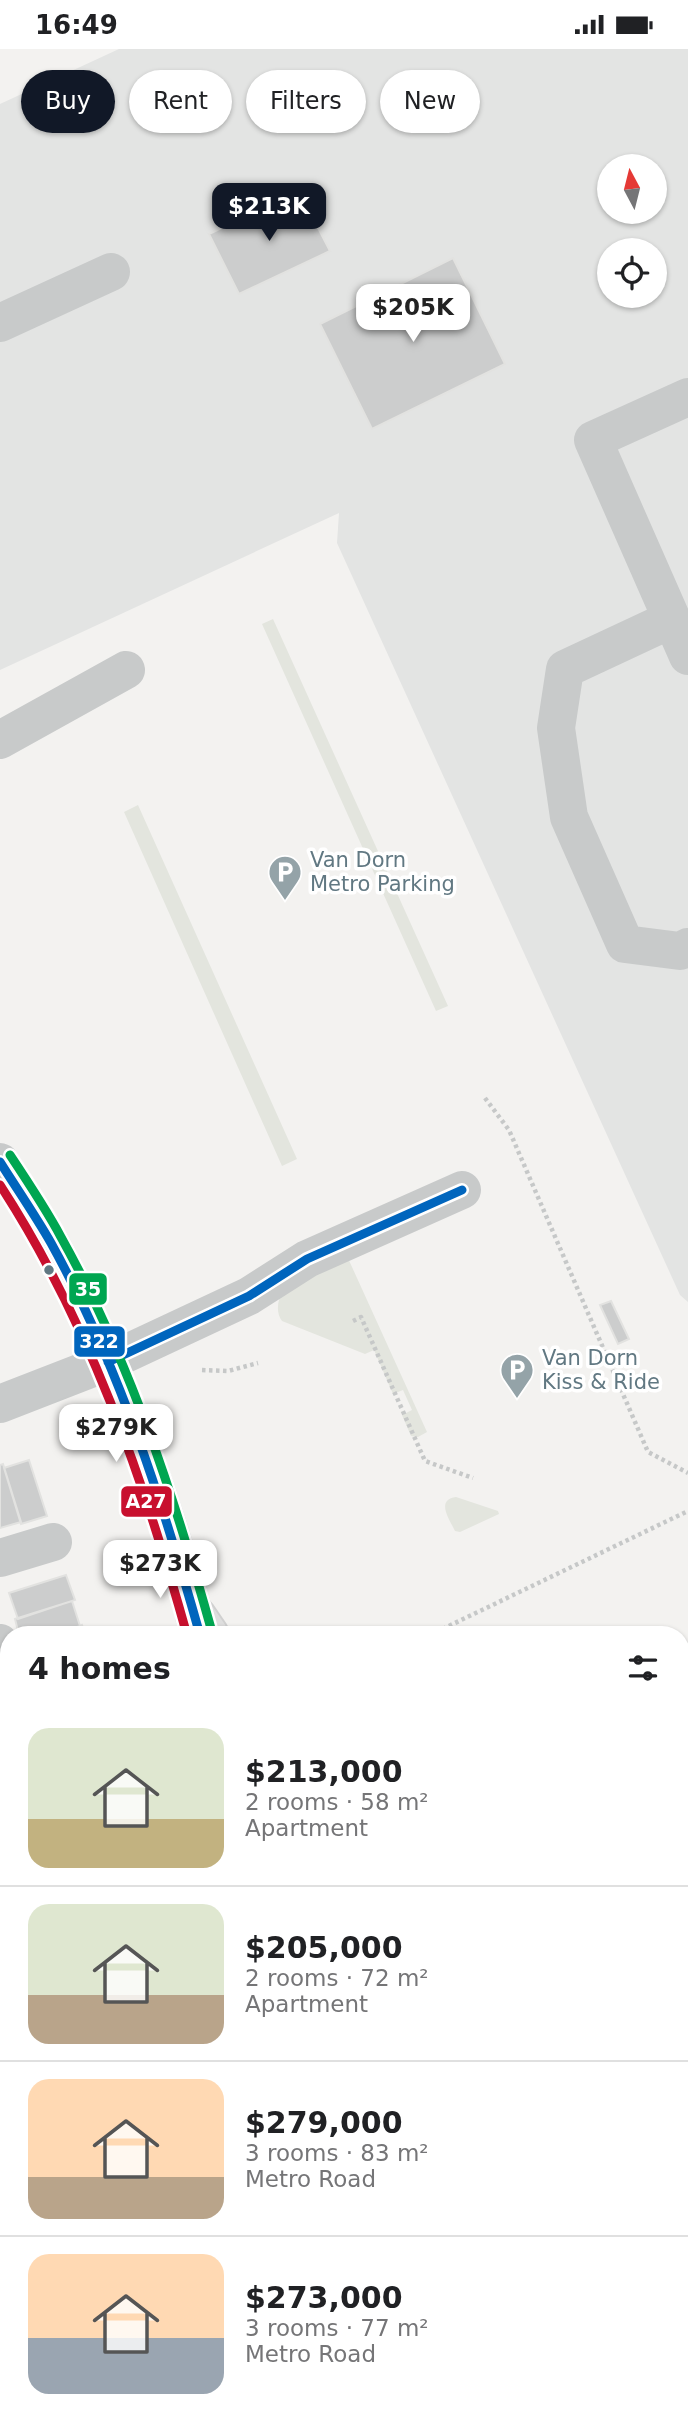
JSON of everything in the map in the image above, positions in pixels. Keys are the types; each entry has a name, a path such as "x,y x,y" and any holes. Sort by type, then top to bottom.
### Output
{"street":[{"path":"0,323 111,272"},
{"path":"688,397 593,440 688,656"},
{"path":"671,619 565,669 556,728 569,817 625,944 680,951 688,947"},
{"path":"0,740 126,670"},
{"path":"0,1162 57,1255 108,1361 169,1527 201,1626"},
{"path":"0,1404 108,1361 249,1296 307,1259 462,1189"},
{"path":"0,1558 53,1542"}],"path":[{"path":"485,1098 509,1129 648,1451 688,1473"},
{"path":"353,1321 361,1317 425,1461 473,1478"},
{"path":"202,1370 228,1371 258,1363"},
{"path":"449,1626 688,1511"}],"shaded area":[{"path":"119,49 688,49 688,1302 680,1295 337,543 339,513 0,670 0,104 21,94 21,133 115,133 115,70 74,70"},
{"path":"273,619 448,1006 436,1011 262,624"},
{"path":"138,805 297,1159 282,1166 124,812"},
{"path":"347,1256 427,1432 418,1437 411,1436 402,1415 412,1410 403,1390 393,1394 374,1350 365,1354 282,1321 280,1317 278,1305 283,1289"},
{"path":"456,1497 498,1511 499,1514 460,1532 455,1531 445,1506 446,1502"}],"building":[{"path":"299,191 330,251 239,294 209,234"},
{"path":"453,258 505,364 372,429 320,324"},
{"path":"611,1301 629,1339 618,1344 600,1305"},
{"path":"29,1460 47,1516 21,1524 4,1468"},
{"path":"3,1464 21,1522 0,1528 0,1465"},
{"path":"66,1575 75,1600 18,1619 9,1593"},
{"path":"72,1601 80,1626 17,1626 15,1619"}],"transit line":[{"name":"35","path":"10,1155 43,1206 86,1284 129,1381 166,1480 210,1626"},
{"name":"322","path":"0,1162 51,1243 98,1337 154,1484 197,1626"},
{"name":"A27","path":"0,1185 32,1237 87,1346 132,1459 184,1626"},
{"name":"322","path":"108,1362 249,1296 307,1259 462,1190"}],"place":[{"name":"Van Dorn Metro Parking","path":"285,902"},
{"name":"Van Dorn Kiss & Ride","path":"517,1400"}]}
